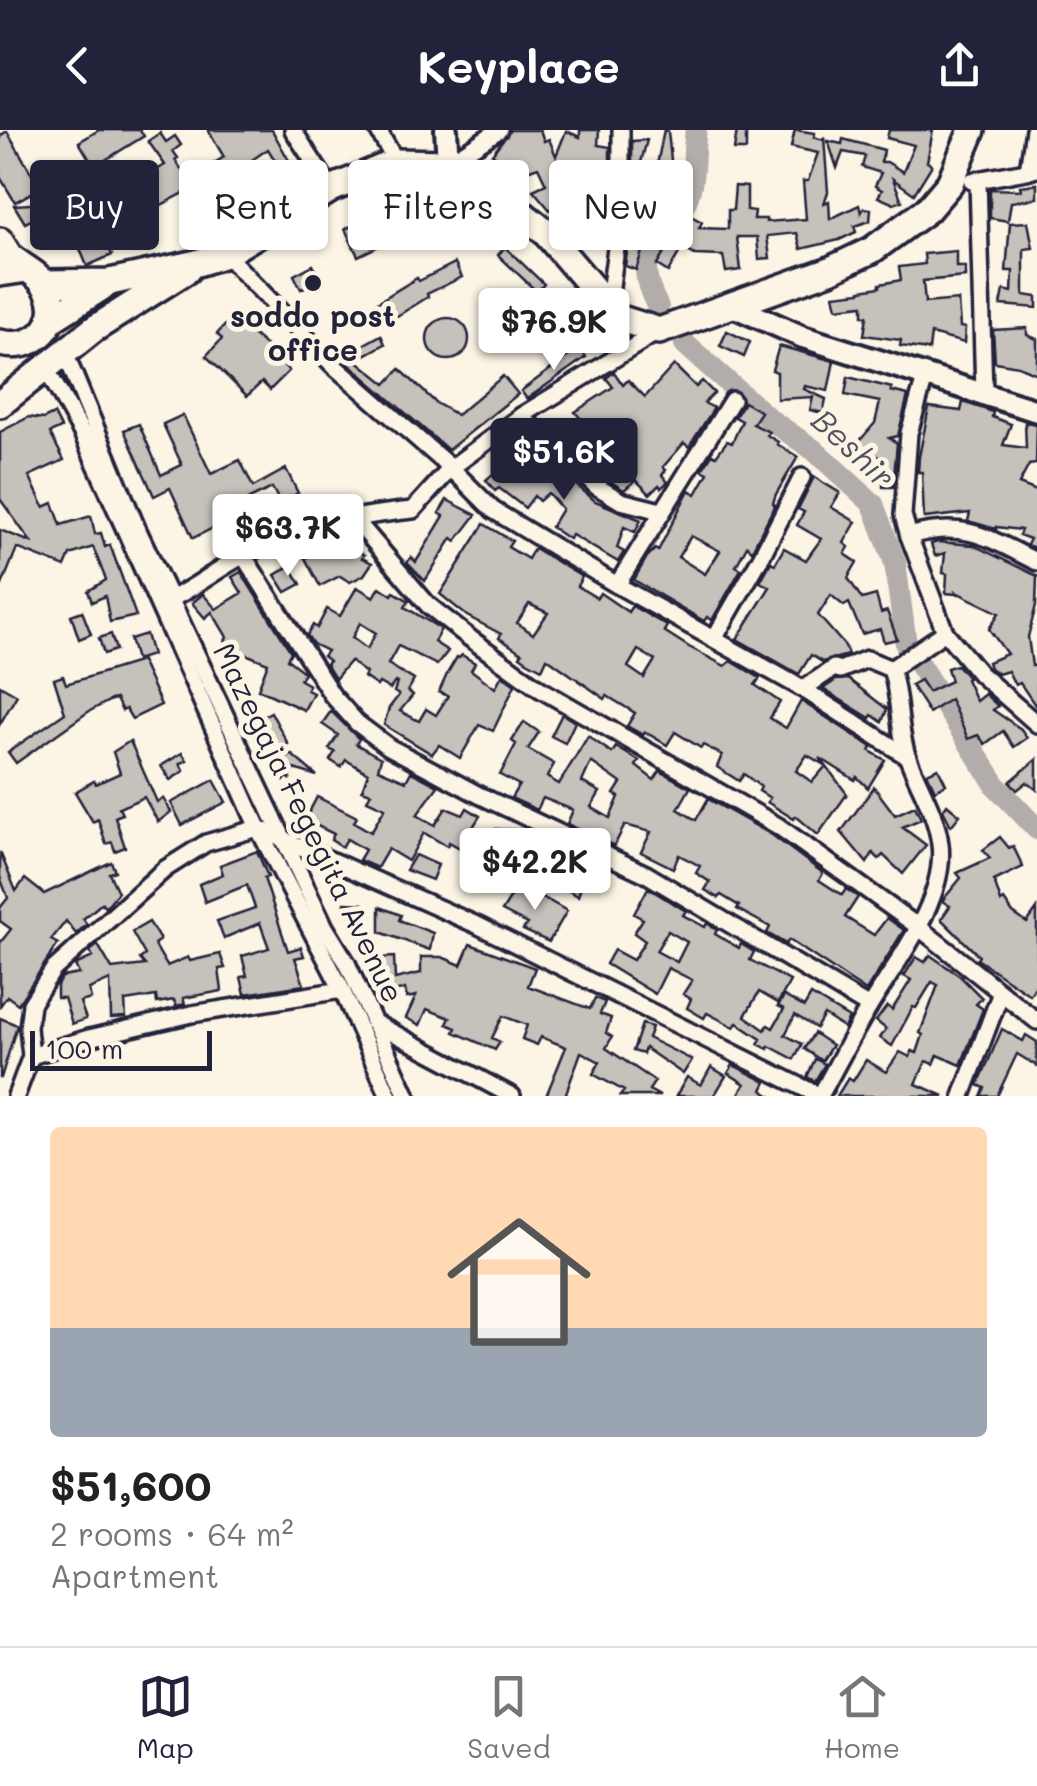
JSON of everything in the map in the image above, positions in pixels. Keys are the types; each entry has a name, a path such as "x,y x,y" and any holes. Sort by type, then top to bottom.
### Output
{"highway":[{"path":"529,219 544,231 618,318 659,331 830,270 872,250 927,210 950,183 972,130"},
{"path":"0,273 110,282 197,263 224,254 348,182"},
{"path":"0,241 10,257 36,276 53,298 52,319"},
{"path":"0,404 94,329 197,263"},
{"path":"5,349 41,334 52,319 110,282"}],"main road":[{"path":"446,130 448,160"},
{"path":"733,306 804,337 1037,411"}],"street":[{"path":"292,130 331,189"},
{"path":"378,130 395,160"},
{"path":"453,160 499,130"},
{"path":"608,308 621,210 620,130"},
{"path":"950,183 1033,170 1034,130"},
{"path":"978,180 984,393"},
{"path":"224,254 333,365 451,468 492,510 617,586 803,688 908,758"},
{"path":"166,601 243,555 291,532 352,516 413,510 451,468 521,416 659,331"},
{"name":"Mazegaja Fegegita Avenue","path":"55,360 82,434 286,842 407,1096"},
{"name":"Mazegaja Fegegita Avenue","path":"55,360 136,526 258,828 342,990 386,1094"},
{"path":"926,374 909,433 903,514 909,536 945,632 980,674 1037,724"},
{"path":"617,586 732,400"},
{"path":"521,416 596,486 621,501 661,511"},
{"path":"714,639 802,477"},
{"path":"352,516 428,605 512,669 778,826 917,926 1037,1021"},
{"path":"909,536 964,529 1037,562"},
{"path":"243,555 332,695 358,724 389,747 646,874 869,1007"},
{"path":"891,669 945,632"},
{"path":"16,1096 31,1056 31,1004 42,981 74,947 165,868 206,843 258,828 479,926 820,1096 917,926 935,884 940,844 929,802 908,758 900,725 899,692 891,669 867,659 840,670 834,668 803,688"},
{"path":"31,1056 192,1014 342,990"},
{"path":"962,1096 1000,995"},
{"path":"373,1022 512,1096"}],"building":[{"path":"99,130 140,130 144,136 105,160 90,160 79,142"},
{"path":"208,130 272,130 289,160 275,160 268,149 252,160 219,160 224,157"},
{"path":"510,130 540,130 556,156 566,131 580,137 580,130 599,130 598,145 610,147 610,160 549,160 549,209 533,190 546,184 538,167 529,170 529,160 501,160 492,154"},
{"path":"664,130 668,131 671,160 658,160"},
{"path":"737,130 746,130 746,150 734,150"},
{"path":"795,130 815,133 814,137 823,140 824,137 828,192 824,203 829,201 830,219 859,205 861,213 864,208 871,209 870,221 854,226 856,232 839,240 801,249 797,233 767,236 770,258 759,259 757,237 737,237 741,270 726,272 723,256 695,255 686,250 693,250 693,217 702,222 699,228 728,229 728,210 733,210 735,186 747,187 747,210 755,211 754,219 806,219 803,181 808,181 818,153 791,147"},
{"path":"889,130 933,130 927,162 932,165 914,194 893,179 902,201 894,204 878,197 882,190 875,186 881,173 862,167 865,156 843,152 837,168 828,141 842,144 843,139 884,150 881,162 903,172 914,145 887,138"},
{"path":"7,131 30,171 30,194 15,202 0,177 0,136"},
{"path":"160,133 166,142 175,136 181,145 173,151 178,158 175,160 179,166 179,196 159,206 159,169 165,165 148,141"},
{"path":"647,140 642,160 632,160 632,141"},
{"path":"1037,184 1037,198 1011,202 1008,221 990,218 990,189 1021,190 1020,186"},
{"path":"30,204 30,220 25,223 14,205"},
{"path":"1028,222 1033,248 1024,249 1024,295 1037,297 1037,308 1001,305 1004,290 1012,292 1013,271 1006,271 1010,223"},
{"path":"80,250 110,250 112,255 87,266"},
{"path":"508,250 544,284 537,292 498,255"},
{"path":"627,250 642,252 636,270 625,266"},
{"path":"666,250 681,250 668,272 657,265"},
{"path":"956,251 956,267 965,267 965,277 923,281 925,303 958,300 960,327 965,328 964,343 931,334 929,350 900,346 901,340 864,335 867,316 863,316 863,305 837,308 834,295 901,280 899,267 925,264 924,254"},
{"path":"455,263 462,277 427,294 428,297 384,324 373,305 417,278 419,281"},
{"path":"313,265 320,279 301,289 294,275"},
{"path":"234,316 283,360 289,371 270,390 262,382 247,396 206,356 222,339 217,334"},
{"path":"448,318 463,324 469,339 463,354 448,360 433,354 427,339 433,324"},
{"path":"1027,328 1027,335 1037,339 1037,374 995,362 993,330"},
{"path":"727,331 750,342 744,357 720,346"},
{"path":"381,335 385,344 356,360 386,384 400,369 436,403 457,415 503,376 518,394 448,450 341,357"},
{"path":"779,346 834,361 828,391 805,386 804,389 826,399 823,413 810,410 813,397 777,399 777,372 772,370"},
{"path":"579,348 586,357 527,399 521,391"},
{"path":"674,365 696,387 702,381 714,393 704,403 714,408 689,447 684,443 663,467 666,470 662,475 668,482 661,488 659,485 650,494 636,480 624,490 603,477 557,435 562,437 581,419 575,412 613,387 606,378 614,372 623,385 628,380 645,397"},
{"path":"848,377 908,395 898,436 889,438 897,443 893,487 883,487 883,459 856,445 875,423 880,402 845,395"},
{"path":"744,402 761,412 753,424 769,432 767,435 777,444 798,457 776,494 775,505 752,550 747,546 736,566 741,569 712,620 707,617 704,621 634,580 647,557 655,549 658,551 689,490 696,494 708,473 702,470 712,454 716,456 727,441 732,443 742,421 735,417","holes":["691,536 720,551 705,574 678,557"]},
{"path":"963,402 993,412 992,417 1011,424 1003,445 1026,448 1025,422 1037,424 1036,464 1029,465 1019,484 1037,491 1037,549 1027,545 1030,539 1019,535 1021,530 996,529 968,521 970,513 924,518 922,472 918,472 929,407 961,411"},
{"path":"54,414 61,428 50,433 64,460 29,476 44,507 53,503 61,525 91,516 95,534 101,533 105,547 110,545 136,616 110,622 105,596 92,602 88,591 106,580 93,547 70,555 65,567 17,548 0,590 0,530 31,542 0,499 0,432 29,417 43,419"},
{"path":"183,415 211,474 240,460 253,487 286,469 298,493 280,502 272,488 249,499 253,508 193,538 170,488 154,496 124,430 139,424 161,475 182,465 163,424"},
{"path":"520,451 529,462 537,451 595,501 641,520 635,532 624,527 617,548 624,552 618,562 551,527 562,509 548,493 539,501 534,496 525,508 499,488 495,491 486,480"},
{"path":"814,477 840,493 831,507 856,522 844,543 849,547 845,554 857,562 848,578 862,599 876,595 881,613 887,611 897,639 884,642 880,629 862,634 849,603 844,606 831,595 818,615 848,655 822,662 811,655 799,674 737,639 770,587 760,582 771,562 775,564 784,548 806,560 821,539 797,525 804,512 798,509"},
{"path":"447,500 476,515 456,541 452,538 425,581 407,563 411,557 416,562 444,516 439,513"},
{"path":"484,524 512,541 508,547 528,559 534,548 582,577 577,586 597,598 600,593 628,612 632,606 667,626 664,631 689,647 725,666 731,661 760,678 755,685 780,702 770,718 786,728 801,701 872,747 870,751 885,760 868,788 857,777 855,780 820,758 847,794 818,835 796,816 794,819 767,802 770,798 759,791 761,787 744,774 739,781 717,767 722,755 675,732 667,745 627,726 635,713 607,696 605,699 547,658 542,669 527,661 520,656 522,653 499,638 501,634 467,616 440,594","holes":["529,604 548,613 533,634 517,623","638,650 655,660 644,678 628,667","807,755 826,766 812,782 796,771"]},
{"path":"341,541 372,563 364,575 350,582 340,576 320,586 305,558"},
{"path":"931,544 973,545 1037,576 1036,605 1028,637 1032,666 1037,665 1037,708 1020,683 1015,685 1008,671 998,674 990,668 988,662 1007,654 989,629 999,613 956,592 946,593 945,553 935,556"},
{"path":"290,566 301,584 286,592 275,575"},
{"path":"241,572 291,652 287,659 304,672 300,680 313,693 304,710 258,689 268,663 223,645 227,637 212,612 205,618 192,603 203,594 216,609 242,593 232,577"},
{"path":"357,587 374,597 380,587 409,601 405,607 441,629 434,642 448,651 437,665 398,646 388,664 414,680 408,691 413,695 400,711 419,721 426,709 436,715 448,696 439,692 457,657 462,655 475,663 471,670 495,688 502,675 515,685 493,731 479,725 460,758 439,745 432,754 384,725 389,708 399,695 394,692 397,683 390,689 379,683 377,686 350,661 335,679 326,664 329,661 323,656 327,651 313,644 307,635 313,625 317,628 327,609 340,616","holes":["360,623 376,633 367,649 352,638"]},
{"path":"82,611 91,634 79,639 71,615"},
{"path":"111,634 116,650 104,654 99,638"},
{"path":"146,634 152,655 136,660 130,639"},
{"path":"141,661 161,705 132,719 116,699 111,700 16,763 8,752 65,713 54,679 63,676 66,684"},
{"path":"957,665 968,678 976,701 985,694 998,706 993,710 1021,729 1027,738 1014,747 1003,731 985,744 978,735 968,739 950,699 929,713 911,685 920,680 928,692 951,681 947,668"},
{"path":"848,679 887,709 882,722 823,689 836,680"},
{"path":"0,685 17,695 0,724"},
{"path":"331,711 359,739 356,744 381,758 378,769 406,781 411,772 438,786 417,815 435,825 446,808 463,815 467,808 480,816 460,848 449,842 447,846 424,833 408,861 388,849 377,868 359,860 365,850 347,839 342,847 331,840 334,834 305,820 317,797 357,817 354,822 371,832 385,808 367,800 371,793 362,790 368,773 346,760 341,767 330,760 335,752 329,749 338,735 322,724"},
{"path":"271,712 288,744 266,756 249,724"},
{"path":"562,714 575,722 565,743 551,736"},
{"path":"524,722 539,732 528,749 554,764 547,777 559,784 588,736 612,753 616,747 639,761 636,766 654,780 660,771 690,788 678,809 696,820 708,799 772,835 823,873 819,880 842,895 846,889 858,897 845,917 874,935 887,918 904,930 866,991 789,940 786,944 767,933 770,927 737,909 739,906 705,890 710,882 696,873 700,866 679,855 673,868 641,852 651,832 625,825 614,846 567,824 573,810 543,798 537,810 511,798 519,785 500,775 516,744 512,741","holes":["591,762 621,783 614,794 619,797 610,818 591,807 600,792 582,782"]},
{"path":"130,741 157,802 163,798 171,812 158,822 144,797 119,808 122,814 115,817 125,847 115,851 112,842 106,844 98,819 93,822 75,792 120,773 113,752"},
{"path":"182,753 187,760 180,764 184,771 170,780 161,766"},
{"path":"291,754 317,776 294,769 290,779 284,781 275,773"},
{"path":"1037,759 1037,790 1027,782 1017,790 1010,782"},
{"path":"938,768 946,784 935,790 927,773"},
{"path":"214,780 226,802 182,825 171,803"},
{"path":"874,787 895,815 915,806 921,819 902,827 926,845 903,874 883,855 879,859 873,853 867,863 841,832"},
{"path":"947,804 960,815 951,826 943,810"},
{"path":"496,829 524,830 524,835 546,839 545,847 494,845"},
{"path":"1000,837 1009,848 1013,846 1023,867 994,881 1001,902 1004,900 1027,923 1037,909 1037,984 1030,995 977,959 979,956 941,919 950,906 942,901 961,878 957,873 990,858 983,850"},
{"path":"552,843 590,862 578,896 567,890 574,867 547,857"},
{"path":"257,851 288,951 301,947 304,956 295,958 304,985 245,994 241,977 247,976 242,956 269,948 260,923 224,938 217,921 255,908 247,885 205,902 199,884 223,874 220,865"},
{"path":"0,852 16,891 25,879 44,894 111,862 115,871 109,873 118,892 105,908 102,903 83,919 87,924 76,934 66,921 51,940 58,944 18,1004 7,996 0,1006 0,943 11,929 0,921 0,908 8,898 0,877"},
{"path":"415,855 438,865 432,880 406,870"},
{"path":"519,884 567,911 549,942 523,930 527,924 502,911"},
{"path":"648,888 686,911 683,915 705,927 707,923 717,930 715,934 754,952 750,960 790,981 778,1003 759,992 745,1016 765,1030 768,1025 773,1028 784,1009 778,1006 784,996 804,1007 811,995 849,1018 844,1028 824,1015 816,1028 795,1015 785,1035 802,1044 794,1059 758,1044 761,1039 737,1023 734,1027 707,1013 704,1018 687,1008 691,999 683,994 692,980 668,968 655,994 606,964 614,950 633,960 645,941 634,933 643,919 634,914","holes":["668,931 687,942 677,962 656,951"]},
{"path":"345,903 363,904 362,915 344,914"},
{"path":"380,907 401,915 399,920 433,933 430,950 380,932"},
{"path":"149,922 160,940 154,944 167,966 188,957 190,961 220,954 225,968 219,969 222,991 183,998 185,1004 176,1006 174,1000 157,1003 156,996 125,1001 126,1017 111,1018 110,980 89,989 91,999 80,1002 86,1019 72,1024 64,998 57,998 57,985 62,977 79,974 75,965 93,957 90,951 98,945 112,969 145,965 140,959 145,955 132,932"},
{"path":"470,944 535,968 528,986 590,1009 595,998 605,1002 600,1014 611,1018 606,1033 612,1037 606,1048 655,1081 649,1090 660,1096 620,1096 624,1091 593,1074 600,1062 581,1052 565,1096 546,1096 566,1047 541,1037 537,1045 522,1039 527,1025 503,1016 492,1038 500,1042 495,1050 454,1032 456,1028 447,1024 450,1018 427,1009 420,1025 406,1018 416,996 407,998 405,989 381,996 377,981 380,958 394,957 395,979 421,973 421,957 442,957 461,965"},
{"path":"930,955 982,998 976,1004 983,1009 961,1065 938,1055 934,1064 926,1061 916,1084 944,1096 837,1096 848,1078 853,1081 866,1060 886,1072 900,1052 910,1057 912,1051 917,1053 923,1035 920,1033 938,985 932,982 913,1007 892,1046 880,1038 886,1029 876,1021 887,1006 892,1010 911,980 904,976 916,957 925,962"},
{"path":"0,1018 17,1025 1,1078 0,1078"},
{"path":"642,1024 652,1027 648,1038 692,1060 683,1074 645,1048 643,1054 633,1051"},
{"path":"1002,1029 1023,1041 1026,1035 1037,1042 1037,1066 1017,1054 997,1096 981,1096 985,1088 978,1085"},
{"path":"814,1033 832,1045 822,1061 804,1049"},
{"path":"815,1059 825,1064 815,1081 807,1077"},
{"path":"733,1065 766,1082 762,1090 771,1096 738,1096 745,1084 728,1073"},
{"path":"711,1067 726,1076 714,1096 676,1096 687,1077 701,1085"}],"waterway":[{"name":"Beshir","path":"658,307 649,287 648,260 686,201 693,175 696,130"},
{"name":"Beshir","path":"685,344 873,504 895,563 906,644"},
{"name":"Beshir","path":"920,666 997,787 1037,829"}],"place":[{"name":"soddo post office","path":"313,283"}]}
